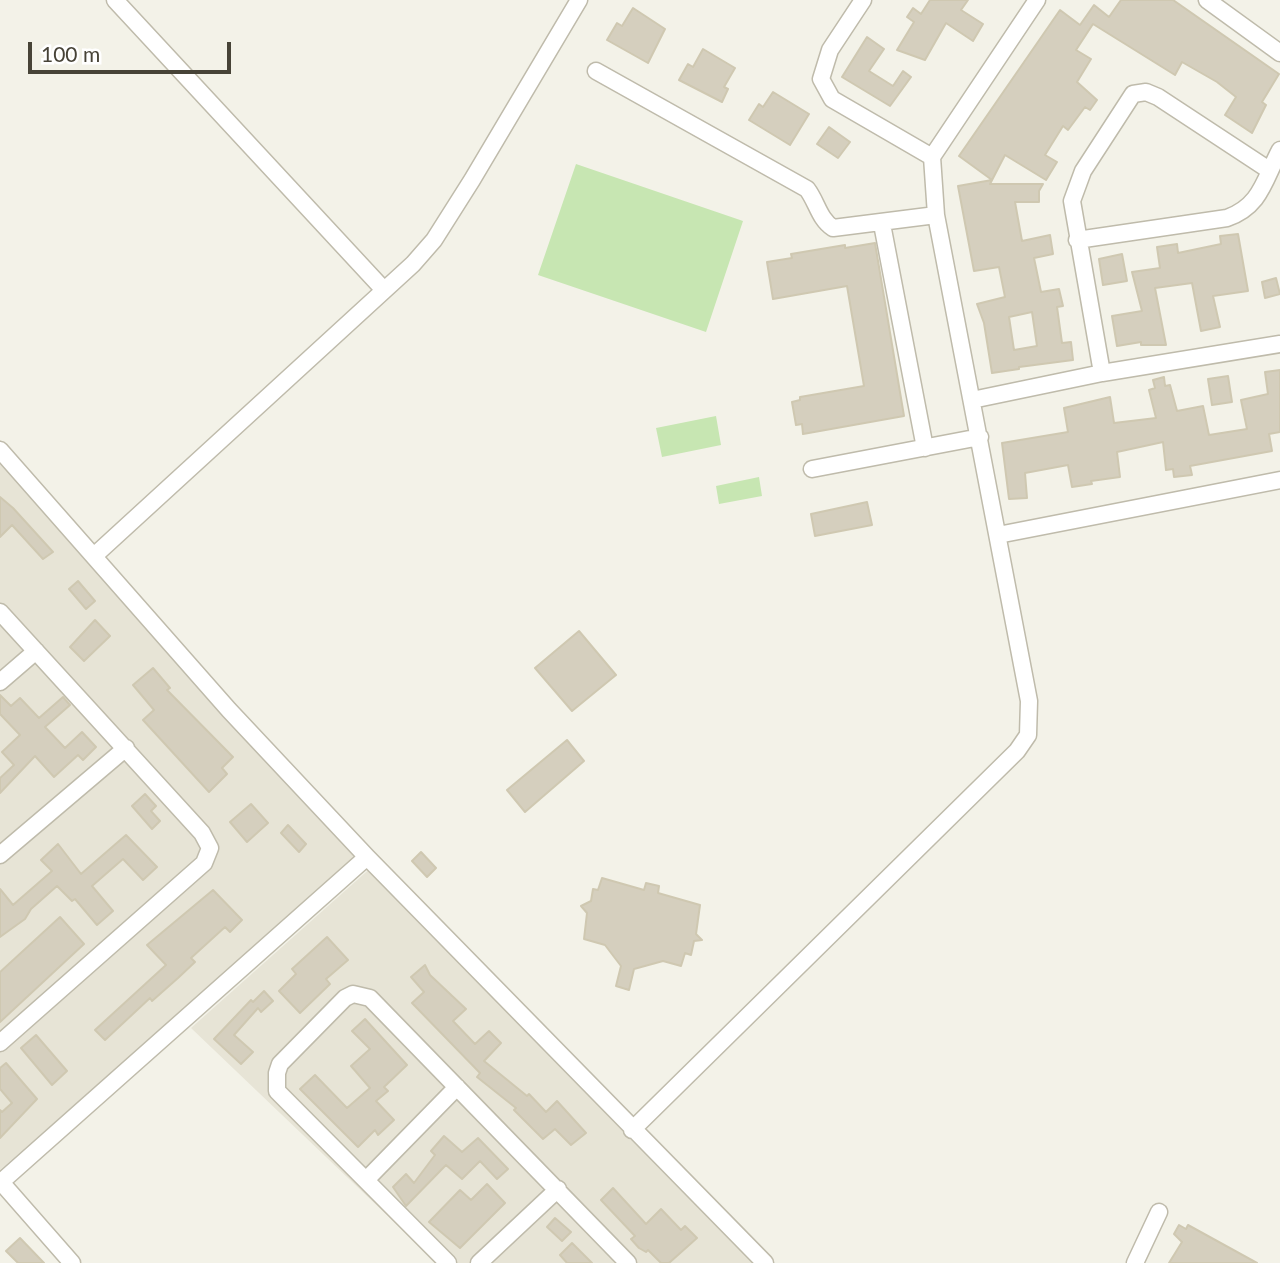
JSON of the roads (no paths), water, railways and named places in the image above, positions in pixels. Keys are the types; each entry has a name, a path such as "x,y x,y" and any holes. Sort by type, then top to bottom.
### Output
{"street":[{"path":"115,0 384,290"},
{"path":"94,556 384,290 434,240 579,0"},
{"path":"863,0 830,50 821,79 832,99 932,157"},
{"path":"632,1130 1017,751 1028,735 1029,701 936,215 932,157 1037,0"},
{"path":"1207,0 1280,53"},
{"path":"596,71 807,189 815,198 822,219 833,228 936,215"},
{"path":"1102,373 1072,201 1076,184 1133,94 1146,92 1157,97 1269,170"},
{"path":"1077,240 1227,218 1241,213 1255,202 1280,150"},
{"path":"882,223 925,448"},
{"path":"972,400 1102,373 1280,344"},
{"path":"812,469 979,438"},
{"path":"0,450 229,710 367,857 765,1263"},
{"path":"998,535 1280,480"},
{"path":"0,612 202,833 210,848 204,863 0,1043"},
{"path":"0,682 36,651"},
{"path":"0,855 126,748"},
{"path":"72,1263 1,1182 367,857"},
{"path":"448,1263 277,1091 280,1064 345,998 353,994 370,998 628,1263"},
{"path":"366,1180 457,1087"},
{"path":"479,1263 558,1189"},
{"path":"1135,1263 1159,1212"}]}
